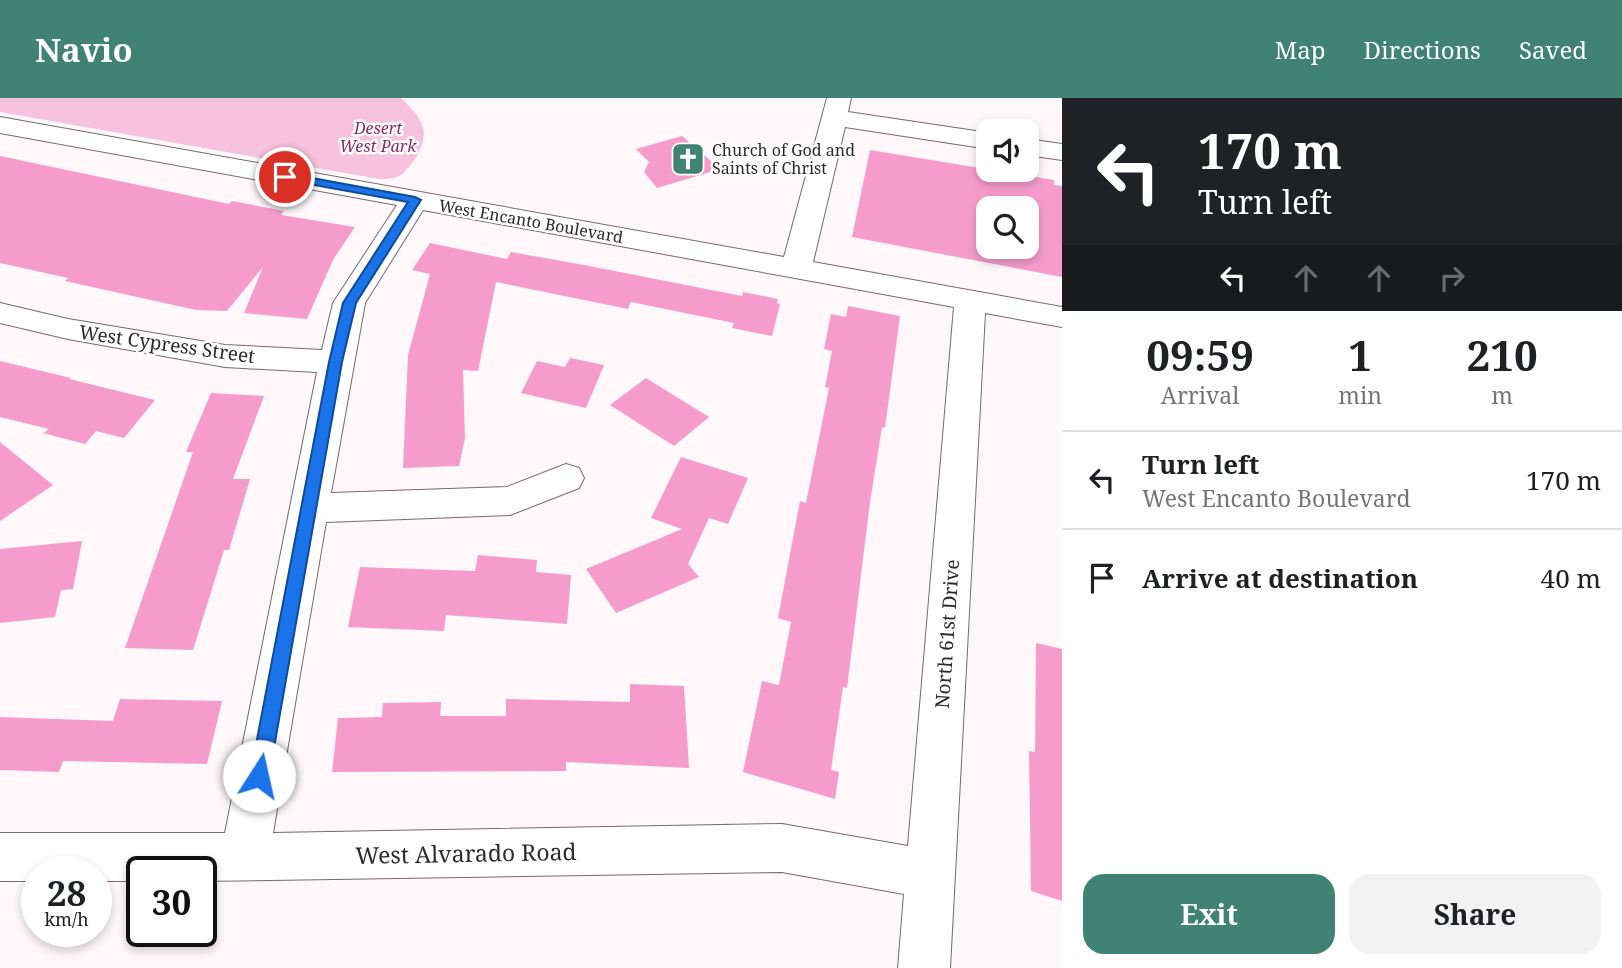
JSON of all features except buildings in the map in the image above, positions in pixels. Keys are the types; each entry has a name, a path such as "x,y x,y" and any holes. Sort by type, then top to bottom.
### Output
{"street":[{"path":"796,269 836,108 976,138"},
{"name":"West Encanto Boulevard","path":"0,125 1062,317"},
{"path":"1039,149 1062,152"},
{"path":"245,857 335,362 349,303 415,200"},
{"name":"North 61st Drive","path":"924,968 970,301"},
{"name":"West Cypress Street","path":"0,313 68,329 225,356 335,362"},
{"path":"308,508 510,501 566,478"},
{"name":"West Alvarado Road","path":"0,857 245,857 782,848 930,874"}],"green space":[{"name":"Desert West Park","path":"0,98 401,98 420,121 424,138 415,159 401,175 379,179 0,112"}],"place":[{"name":"Church of God and Saints of Christ","path":"688,159"}],"route":[{"path":"259,776 335,362 349,303 415,200 285,177"}]}
